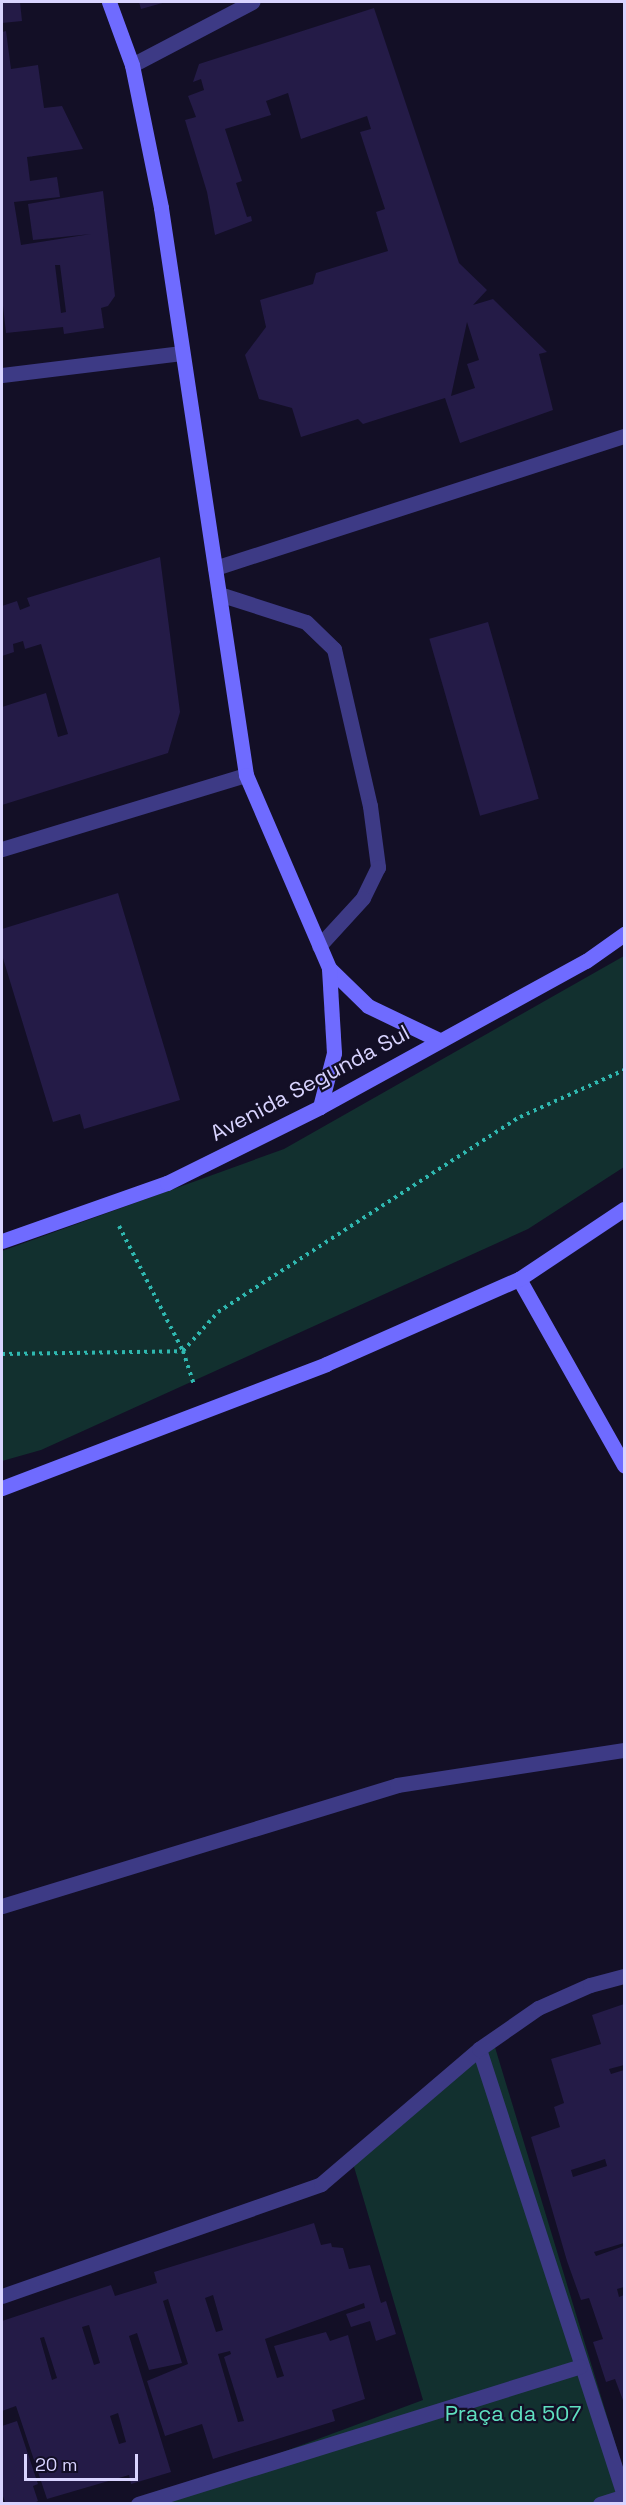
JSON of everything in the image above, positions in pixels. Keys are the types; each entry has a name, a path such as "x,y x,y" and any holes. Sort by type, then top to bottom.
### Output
{"street":[{"path":"109,2 132,65 162,208 246,776 329,968 334,1053 320,1107"},
{"path":"132,65 252,2"},
{"path":"2,375 182,353"},
{"path":"215,568 624,436"},
{"path":"219,594 306,622 334,649 370,806 378,867 363,898 319,946"},
{"path":"2,849 246,776"},
{"name":"Avenida Segunda Sul","path":"2,1240 106,1202 167,1183 320,1107 586,961 624,934"},
{"path":"329,968 368,1006 392,1021 439,1040"},
{"path":"2,1488 202,1414 519,1279 624,1209"},
{"path":"519,1279 624,1465"},
{"path":"2,1905 397,1785 624,1750"},
{"path":"2,2296 321,2184 479,2049 558,1997 624,1976"},
{"path":"479,2049 624,2496 600,2504"},
{"path":"138,2504 580,2366"}],"path":[{"path":"2,1354 183,1351 218,1312 520,1117 624,1070"},
{"path":"106,1202 183,1351 202,1414"}],"green space":[{"path":"624,956 624,1167 528,1229 41,1450 2,1461 2,1251 284,1149"},
{"name":"Praça da 507","path":"494,2044 624,2472 624,2503 143,2504 423,2400 352,2160"}],"building":[{"path":"2,2 20,2 22,21 2,23"},
{"path":"139,2 166,2 141,9"},
{"path":"374,8 459,263 487,290 473,305 493,299 547,352 539,354 553,410 460,443 445,398 363,424 358,419 301,437 292,408 259,399 245,355 266,327 260,300 313,284 316,273 388,251 376,212 385,209 360,132 371,129 367,116 301,139 288,93 266,101 271,115 225,129 242,181 236,183 247,217 251,216 252,221 215,235 207,192 185,120 196,117 188,96 204,90 201,79 193,82 199,64","holes":["467,322 479,360 467,364 475,388 451,396"]},
{"path":"6,31 11,69 38,65 44,108 62,106 83,149 27,157 30,181 57,177 60,197 14,202 21,245 91,234 33,240 28,204 103,191 115,296 108,306 101,308 104,328 64,334 63,327 6,333 2,297 2,32","holes":["55,265 60,265 66,312 61,313"]},
{"path":"160,557 180,712 168,753 2,805 2,707 46,693 58,737 68,734 41,644 25,649 23,641 13,644 14,652 2,656 2,606 17,601 20,610 30,606 27,598"},
{"path":"488,622 539,799 480,816 429,639"},
{"path":"118,893 180,1100 84,1129 80,1114 53,1122 2,955 2,929"},
{"path":"624,2004 624,2065 609,2069 611,2074 624,2070 624,2243 594,2252 596,2256 624,2246 624,2287 617,2289 619,2297 624,2295 624,2403 615,2379 606,2382 593,2342 603,2339 589,2298 581,2300 567,2261 531,2137 560,2127 554,2107 564,2103 551,2059 601,2044 592,2015","holes":["605,2159 607,2166 573,2177 571,2170"]},
{"path":"314,2223 321,2245 331,2243 332,2247 343,2248 349,2269 370,2265 381,2303 386,2301 396,2334 376,2341 370,2321 351,2327 346,2314 365,2308 364,2303 265,2339 277,2378 284,2376 274,2346 326,2332 330,2341 348,2335 365,2399 332,2410 335,2421 213,2459 202,2424 165,2436 147,2381 188,2364 168,2299 163,2301 182,2363 149,2370 137,2333 129,2336 171,2472 131,2484 129,2475 47,2499 16,2406 2,2411 2,2321 111,2285 115,2296 157,2283 154,2272","holes":["213,2295 223,2330 216,2332 205,2298","89,2325 100,2363 94,2365 82,2327","44,2337 57,2378 52,2380 40,2338","230,2351 231,2354 224,2357 244,2421 238,2422 218,2354","118,2413 126,2442 119,2444 110,2416"]},
{"path":"17,2421 38,2484 33,2486 38,2501 32,2504 6,2504 2,2494 2,2426"}]}
